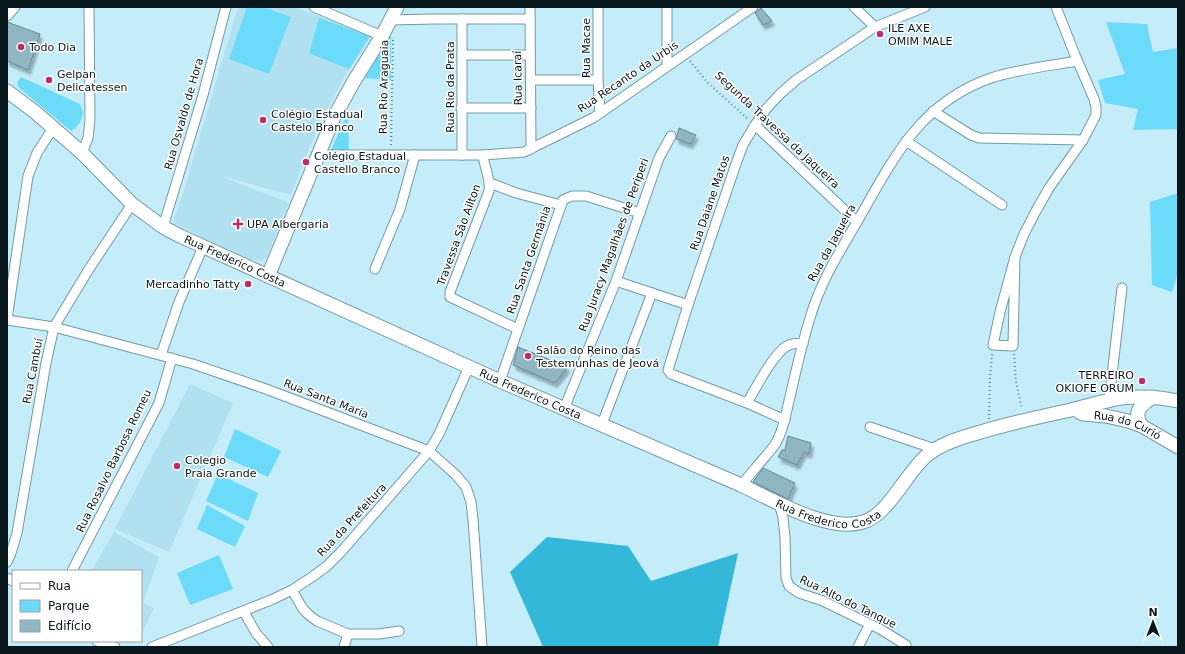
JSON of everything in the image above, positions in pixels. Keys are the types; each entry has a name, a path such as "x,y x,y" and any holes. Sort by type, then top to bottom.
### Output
{"main road":[{"path":"268,276 337,111 367,58 392,20 397,7"},
{"name":"Rua Frederico Costa","path":"7,90 82,153 132,204 163,227 203,247 469,367 602,424 779,503 816,519 827,522 841,524 863,523 872,519 880,512 917,465 935,449 956,439 1024,420 1121,398 1153,397 1178,401"},
{"path":"1142,426 1137,418 1138,411 1153,397"},
{"name":"Rua do Curió","path":"1076,409 1084,414 1110,417 1142,426 1178,447"}],"street":[{"path":"7,16 14,7"},
{"path":"82,153 88,138 90,120 89,7"},
{"name":"Rua Osvaldo de Hora","path":"163,227 203,95 226,7"},
{"path":"314,7 382,36"},
{"name":"Rua Icaraí","path":"530,7 531,149"},
{"name":"Rua Macae","path":"598,7 598,80 600,113"},
{"path":"667,7 667,66"},
{"name":"Rua Recanto da Urbis","path":"318,155 483,155 516,154 531,149 600,113 753,7"},
{"path":"854,7 875,27"},
{"name":"Rua Daiane Matos","path":"785,420 669,372 668,367 688,305 743,145 754,125 767,108 796,80 875,27 925,7"},
{"path":"1015,257 1013,346 993,345 1000,312 1015,257 1024,234 1043,199 1084,140 1096,115 1094,99 1077,61 1056,7"},
{"name":"Rua Rio da Prata","path":"462,19 462,155"},
{"path":"392,20 530,19"},
{"path":"462,54 530,55"},
{"name":"Rua da Jaqueira","path":"741,485 776,443 785,420 802,344 820,289 832,264 891,162 906,141 933,111 948,100 990,79 1020,71 1077,61"},
{"path":"531,80 598,80"},
{"path":"461,108 531,108"},
{"path":"933,111 971,135 979,138 1084,140"},
{"name":"Segunda Travessa da Jaqueira","path":"754,125 857,222"},
{"path":"7,319 28,176 37,153 53,128"},
{"name":"Rua Juracy Magalhâes de Periperi","path":"564,409 616,281 659,158 671,136"},
{"path":"906,141 1002,205"},
{"path":"375,269 400,208 415,155"},
{"name":"Travessa Sâo Ailton","path":"483,155 490,184 489,191 450,292 450,297 518,329"},
{"path":"490,184 516,193 561,205"},
{"name":"Rua Santa Germânia","path":"500,380 563,200 572,196 582,196 640,213"},
{"name":"Rua Cambuí","path":"7,562 17,533 46,363 54,327 89,269 132,204"},
{"path":"161,356 179,302 203,247"},
{"path":"616,281 688,305"},
{"path":"1109,401 1122,288"},
{"path":"602,424 652,293"},
{"name":"Rua Santa Maria","path":"7,319 54,327 172,358 266,390 429,451 456,475 466,487 471,502 482,647"},
{"path":"747,403 781,351 791,344 802,344"},
{"name":"Rua Rosalvo Barbosa Romeu","path":"73,570 159,403 172,358"},
{"name":"Rua da Prefeitura","path":"152,647 244,612 292,590 327,566 429,451 439,434 469,367"},
{"path":"870,427 935,449"},
{"name":"Rua Alto do Tanque","path":"779,503 783,518 785,537 786,578 790,586 799,593 823,601 870,624 907,646"},
{"path":"292,590 303,609 309,615 317,621 348,634 368,635 398,631"},
{"path":"244,612 256,633 268,647"},
{"path":"858,647 870,624"},
{"path":"344,647 348,634"},
{"path":"100,642 115,647"}],"path":[{"name":"Rua Rio Araguaia","path":"391,155 392,20"},
{"name":"Segunda Travessa da Jaqueira","path":"685,54 708,83 754,125"},
{"path":"989,414 993,345"},
{"path":"1013,346 1016,382 1024,420"}],"shaded area":[{"name":"Colégio Estadual Castelo Branco","path":"238,7 294,7 372,36 344,78 318,127 291,195 221,176 289,203 267,257 259,261 249,259 192,233 173,222 184,190"},
{"name":"Colegio Praia Grande","path":"190,384 233,403 169,552 115,529"},
{"path":"114,532 159,557 143,603 154,608 142,633 142,570 92,570"},
{"path":"547,537 628,546 651,581 738,553 718,647 543,647 510,572"}],"green space":[{"path":"247,7 263,7 291,17 269,74 229,59"},
{"path":"319,18 370,36 349,69 309,53"},
{"path":"1106,22 1147,24 1153,52 1178,48 1178,129 1133,130 1138,109 1105,103 1098,80 1125,74"},
{"path":"391,26 391,80 365,78"},
{"path":"21,77 80,104 83,114 77,126 71,131 18,87 17,82"},
{"path":"348,111 349,150 331,150"},
{"path":"1178,193 1178,273 1172,292 1152,285 1150,202"},
{"path":"235,429 281,451 268,477 224,457"},
{"path":"218,474 258,493 248,521 206,501"},
{"path":"207,505 245,526 235,547 197,529"},
{"path":"219,555 233,589 190,605 177,573"}],"building":[{"path":"761,8 772,21 763,25 755,13"},
{"name":"Todo Dia","path":"7,22 40,34 28,70 7,61"},
{"path":"679,128 696,135 690,144 676,139"},
{"name":"Salão do Reino das Testemunhas de Jeová","path":"518,347 568,367 555,383 513,365"},
{"path":"788,436 811,443 809,454 804,452 797,465 778,457 782,450 785,450"},
{"path":"763,468 795,483 788,499 753,482"}],"place":[{"name":"ILE AXE OMIM MALE","path":"880,34"},
{"name":"Todo Dia","path":"21,47"},
{"name":"Gelpan Delicatessen","path":"49,80"},
{"name":"Colégio Estadual Castelo Branco","path":"263,120"},
{"name":"Colégio Estadual Castello Branco","path":"306,162"},
{"name":"UPA Albergaria","path":"238,224"},
{"name":"Mercadinho Tatty","path":"248,284"},
{"name":"Salão do Reino das Testemunhas de Jeová","path":"528,356"},
{"name":"TERREIRO OKIOFE ORUM","path":"1142,381"},
{"name":"Colegio Praia Grande","path":"177,466"}]}
